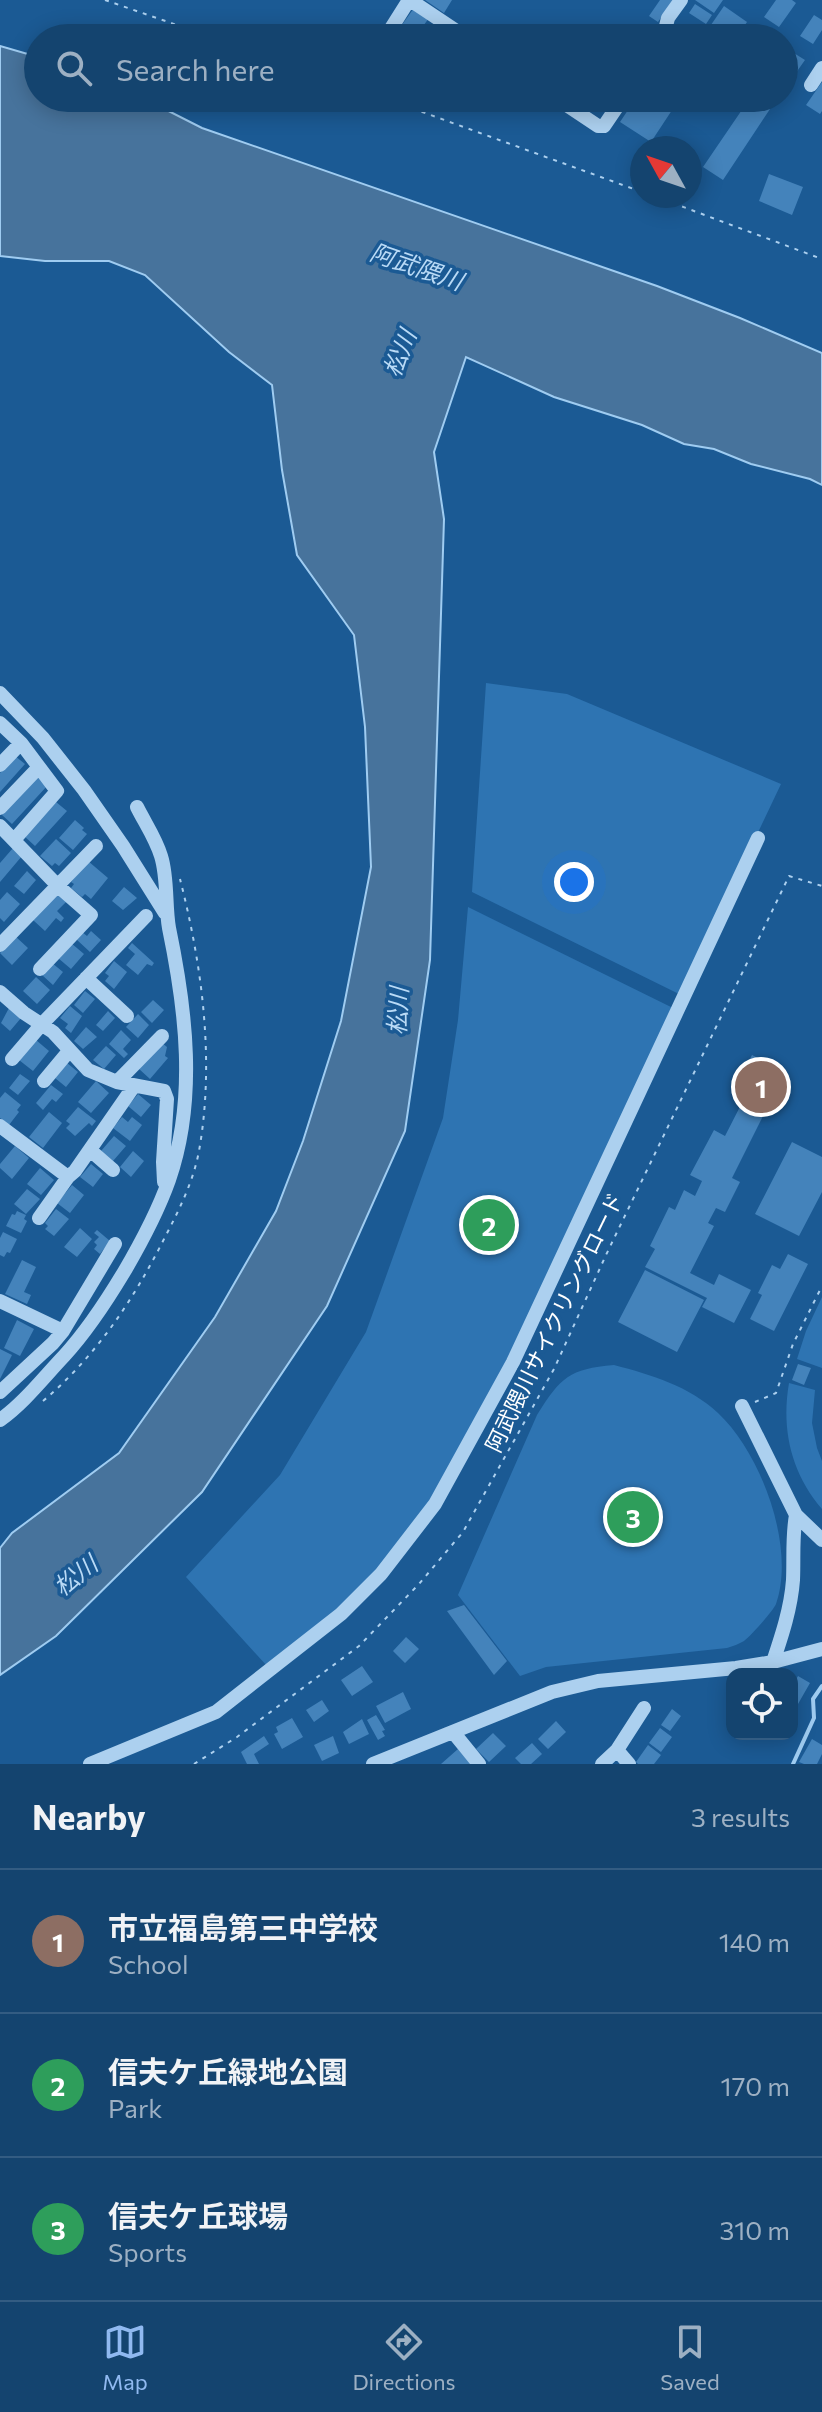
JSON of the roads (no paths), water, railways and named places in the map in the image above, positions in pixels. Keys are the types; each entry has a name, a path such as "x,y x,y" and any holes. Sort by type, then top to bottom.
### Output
{"street":[{"path":"394,24 410,0 446,24"},
{"path":"666,24 681,0"},
{"path":"811,85 822,68"},
{"path":"577,112 598,126 604,126 614,112"},
{"path":"0,693 43,738 84,790 163,906 178,968 186,1071 182,1124 169,1179 138,1248 79,1340 0,1420"},
{"path":"0,723 21,743 57,791 6,837 91,915 40,969"},
{"path":"0,765 21,743"},
{"path":"0,808 39,767"},
{"path":"137,807 162,857 169,926"},
{"path":"90,1764 216,1712 341,1614 381,1574 435,1504 513,1362 758,838"},
{"path":"0,945 96,846"},
{"path":"12,1059 146,916"},
{"path":"86,978 127,1016"},
{"path":"0,992 53,1032 88,1070 117,1082 164,1091 167,1099 164,1191"},
{"path":"117,1082 162,1036"},
{"path":"44,1081 69,1051"},
{"path":"39,1218 134,1086"},
{"path":"3,1133 68,1177"},
{"path":"90,1150 113,1170"},
{"path":"0,1392 63,1331 115,1244"},
{"path":"0,1301 63,1331"},
{"path":"742,1406 796,1515 822,1540"},
{"path":"773,1662 793,1581 792,1537 796,1515"},
{"path":"373,1764 552,1692 598,1681 773,1662 822,1649"},
{"path":"602,1764 617,1750 644,1708"},
{"path":"453,1732 479,1764"},
{"path":"617,1750 629,1764"}],"water":[{"path":"0,46 24,53 24,112 171,112 202,128 657,286 822,353 822,485 751,464 714,449 684,444 642,425 554,397 466,357 434,452 444,519 430,960 405,1131 327,1306 202,1492 56,1636 0,1675 0,1548 12,1533 119,1453 215,1317 276,1211 303,1141 341,1021 371,867 365,727 354,635 297,555 282,470 272,385 229,352 145,275 109,261 45,261 0,256"}],"waterway":[{"path":"793,1764 814,1718 813,1699 822,1686"}],"place":[{"name":"市立福島第三中学校","path":"761,1087"},
{"name":"信夫ケ丘緑地公園","path":"489,1225"},
{"name":"信夫ケ丘球場","path":"633,1517"}],"water label":[{"name":"阿武隈川","path":"417,266"},
{"name":"松川","path":"399,353"},
{"name":"松川","path":"397,1011"},
{"name":"松川","path":"75,1575"}]}
